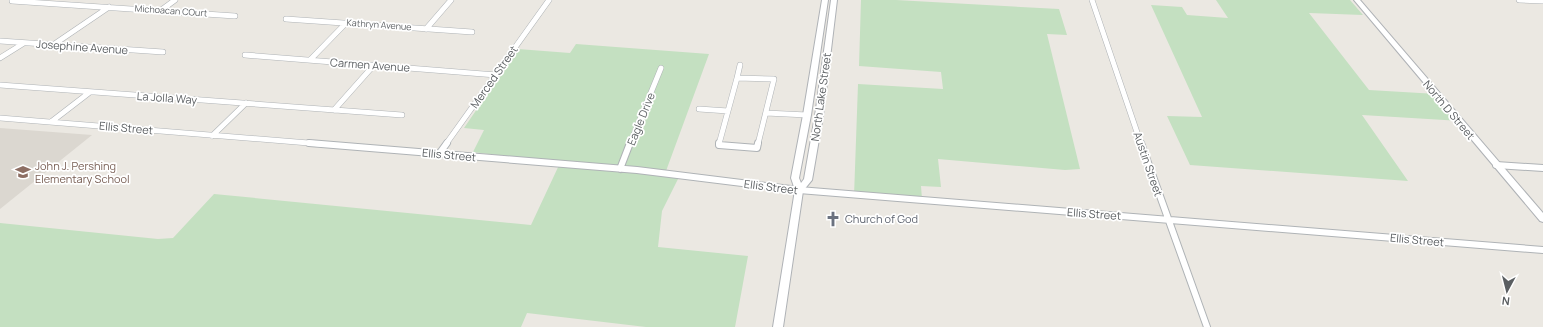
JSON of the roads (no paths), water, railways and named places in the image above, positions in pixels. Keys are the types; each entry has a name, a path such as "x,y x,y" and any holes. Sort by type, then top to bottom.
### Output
{"street":[{"path":"160,11 175,0"},
{"path":"426,29 451,0"},
{"name":"Merced Street","path":"439,154 549,0"},
{"name":"North Lake Street","path":"778,327 798,190 795,178 807,115 825,0"},
{"name":"Austin Street","path":"1092,0 1167,220 1207,327"},
{"name":"North D Street","path":"1357,0 1543,219"},
{"path":"1519,0 1543,1"},
{"name":"Michoacan COurt","path":"12,1 235,16"},
{"path":"823,10 834,3"},
{"name":"North Lake Street","path":"798,190 808,180 819,116 834,3"},
{"path":"53,45 109,7"},
{"name":"Kathryn Avenue","path":"286,19 472,32"},
{"path":"310,60 346,23"},
{"name":"Josephine Avenue","path":"0,41 163,52"},
{"path":"0,58 25,43"},
{"name":"Carmen Avenue","path":"245,55 496,75"},
{"path":"334,110 374,65"},
{"path":"737,78 774,79 757,148 719,145 740,65"},
{"name":"Eagle Drive","path":"620,169 661,68"},
{"name":"La Jolla Way","path":"0,85 402,115"},
{"path":"51,122 90,92"},
{"path":"212,136 246,104"},
{"path":"699,109 728,111"},
{"path":"766,113 819,116"},
{"name":"Ellis Street","path":"0,118 620,169 798,190 1543,250"},
{"path":"1496,165 1543,168"}],"place":[{"name":"John J. Pershing Elementary School","path":"23,172"},
{"name":"Church of God","path":"833,219"}]}
